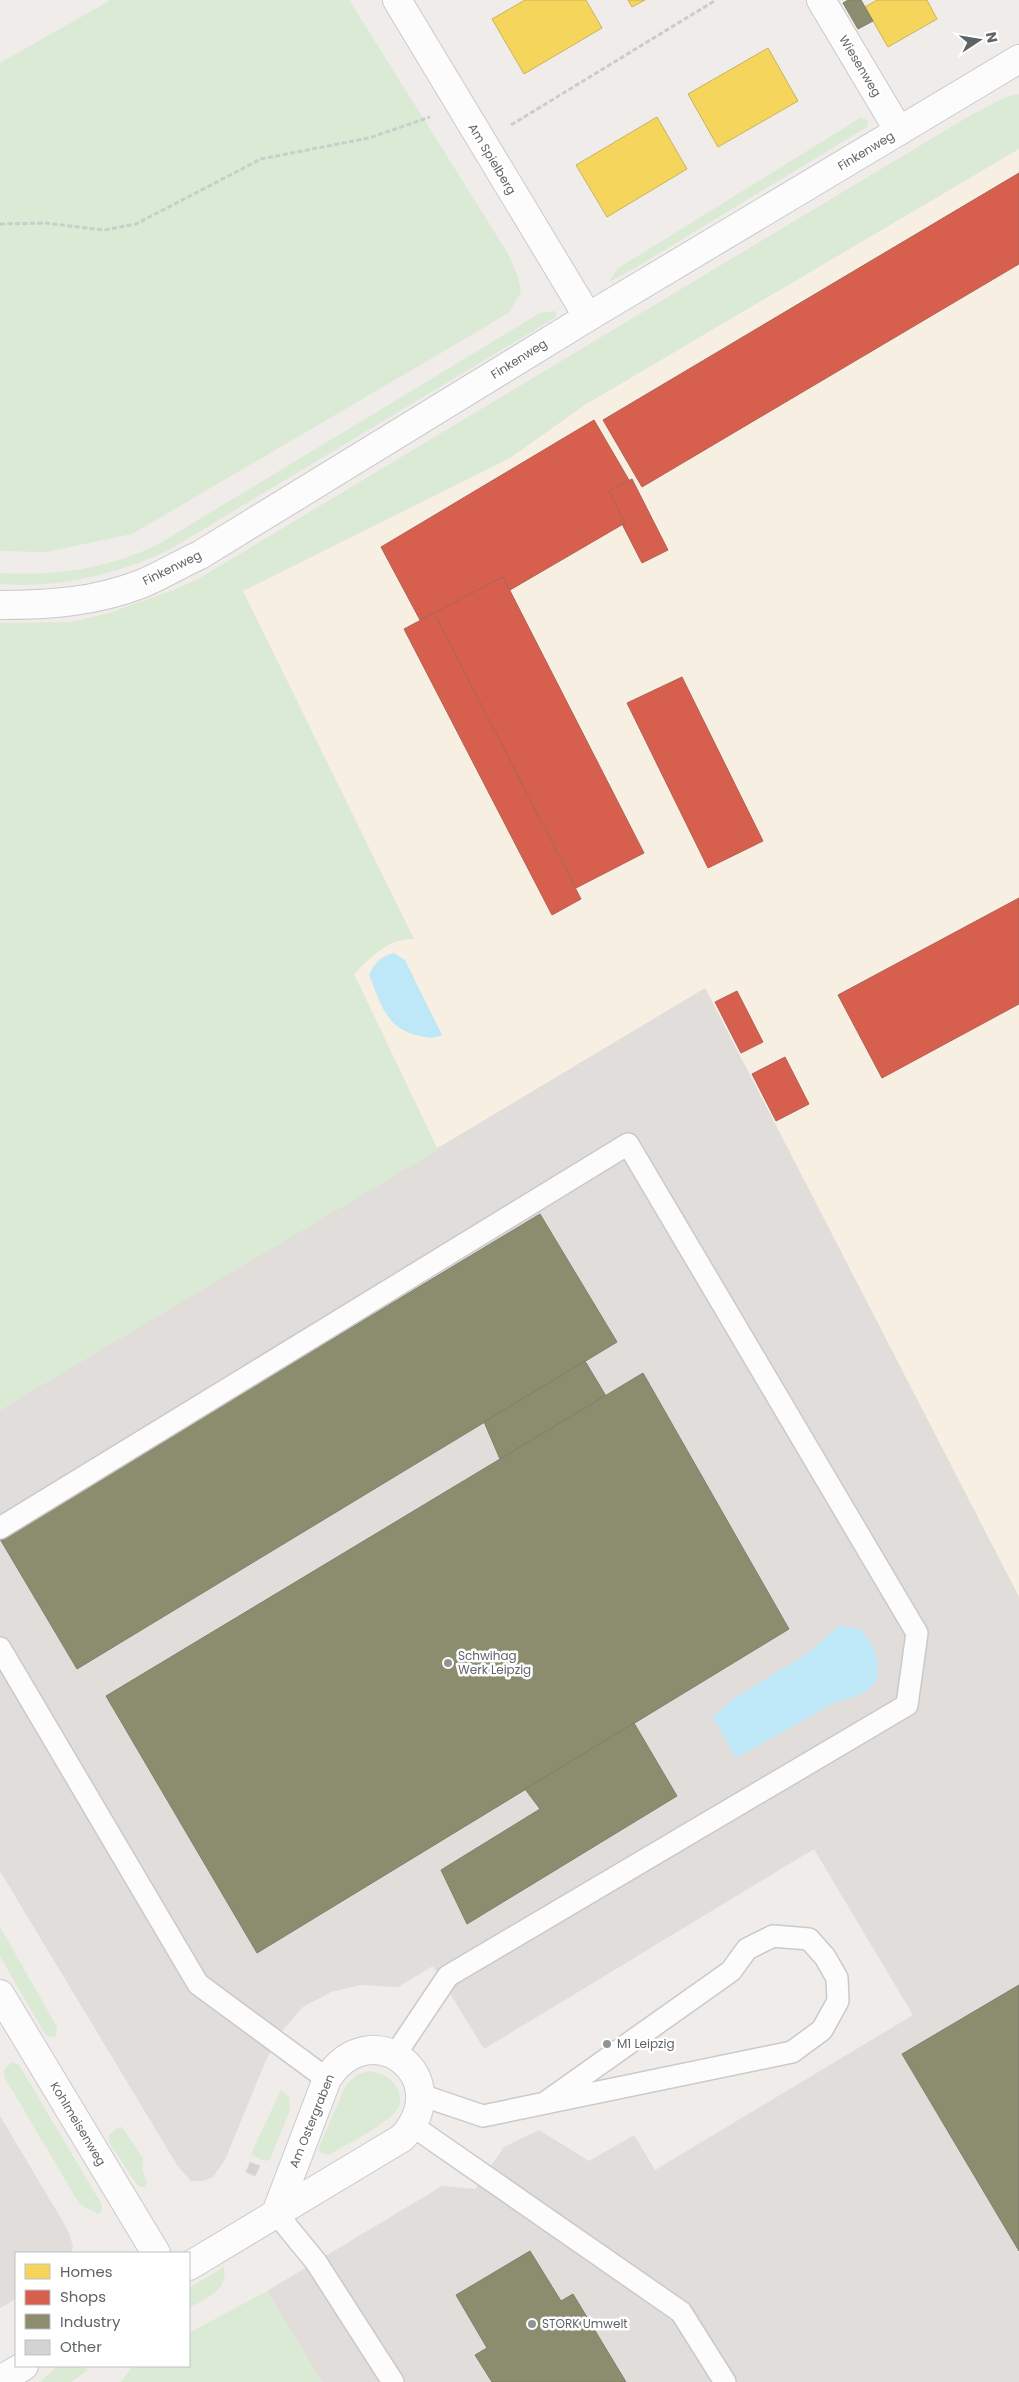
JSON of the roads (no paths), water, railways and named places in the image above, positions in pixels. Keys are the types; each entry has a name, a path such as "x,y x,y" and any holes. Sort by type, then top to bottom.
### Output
{"street":[{"name":"Am Spielberg","path":"397,0 588,317"},
{"name":"Wiesenweg","path":"821,0 899,131"},
{"name":"Finkenweg","path":"0,605 43,605 92,598 140,584 200,555 588,317 1019,59"},
{"name":"Kohlmeisenweg","path":"0,1994 155,2252"},
{"name":"Am Ostergraben","path":"276,2213 327,2079 336,2065 348,2055 364,2050 380,2050 395,2055"},
{"path":"190,2265 402,2138 413,2126 420,2111 421,2094 417,2079 408,2065 395,2055"},
{"path":"0,2380 22,2367"}],"lane":[{"path":"0,1528 628,1144 917,1633 907,1705 448,1976 395,2055"},
{"path":"0,1648 198,1984 327,2079"},
{"path":"421,2094 483,2116 792,2052 822,2030 838,2001 837,1978 825,1957 809,1940 773,1936 748,1949 731,1971 546,2102"},
{"path":"413,2126 681,2312 725,2382"},
{"path":"276,2213 316,2262 393,2382"}],"water":[{"path":"394,953 405,960 442,1035 429,1038 408,1033 392,1021 381,1005 369,975 378,961"},
{"path":"839,1626 860,1629 870,1642 876,1653 878,1665 877,1681 864,1693 832,1704 736,1758 713,1717 733,1699 807,1654"}],"place":[{"name":"Schwihag Werk Leipzig","path":"448,1663"},
{"name":"M1 Leipzig","path":"607,2044"},
{"name":"STORK Umwelt","path":"532,2324"}]}
